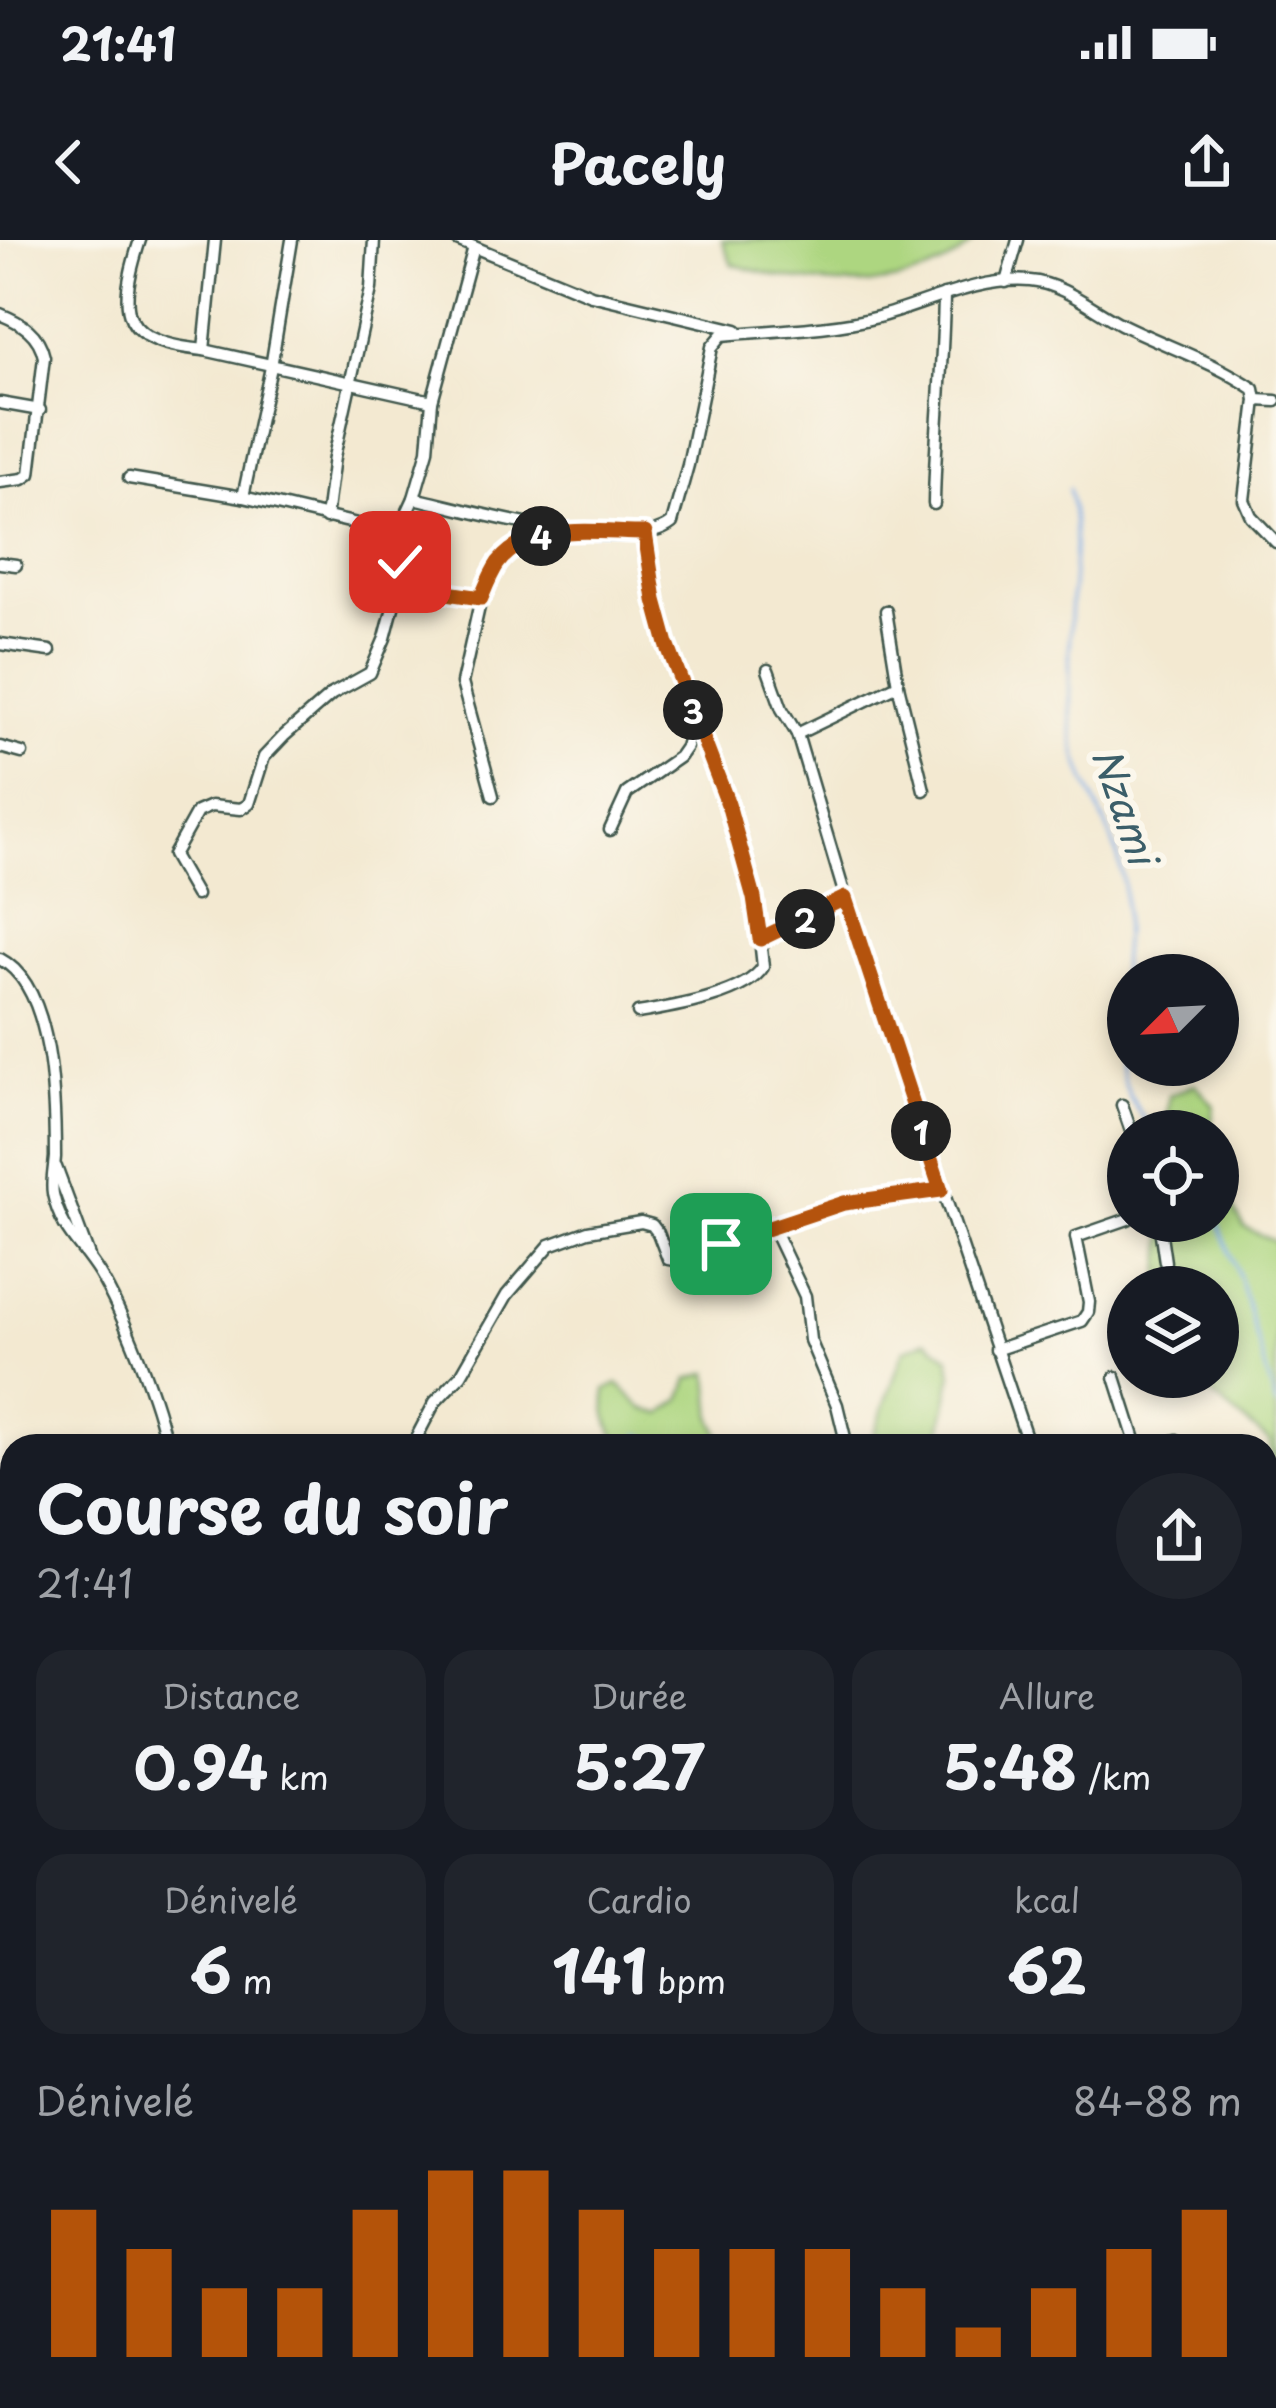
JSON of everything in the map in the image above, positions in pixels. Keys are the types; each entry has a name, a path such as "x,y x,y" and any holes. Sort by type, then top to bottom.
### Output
{"street":[{"path":"140,240 127,298 144,338 167,347 203,350 432,401"},
{"path":"203,350 215,240"},
{"path":"243,497 272,368 292,240"},
{"path":"326,518 334,458 371,289 374,240"},
{"path":"457,240 591,295 746,332"},
{"path":"1006,282 1018,240"},
{"path":"196,895 173,855 197,812 212,806 241,809 249,804 264,757 332,694 370,673 386,638 399,586 404,535 428,450 432,401 474,247"},
{"path":"414,498 551,531 660,531 672,523 712,347 722,335 876,318 1006,282 1044,282 1251,387 1256,400 1244,500 1251,516 1276,542"},
{"path":"934,504 944,296"},
{"path":"0,314 34,333 44,357 30,474 0,482"},
{"path":"1256,400 1276,400"},
{"path":"0,403 40,410"},
{"path":"128,478 243,497 404,535"},
{"path":"494,796 462,682 481,598 495,567 506,555 551,531"},
{"path":"638,1013 689,1004 754,979 764,967 754,898 728,804 655,600 645,533"},
{"path":"0,563 16,565"},
{"path":"399,586 481,598"},
{"path":"886,611 898,685 924,790"},
{"path":"0,644 50,651"},
{"path":"768,670 797,734 845,898 1025,1434"},
{"path":"797,734 898,685"},
{"path":"610,830 627,793 686,747 687,694"},
{"path":"0,747 22,753"},
{"path":"760,939 845,898"},
{"path":"0,959 19,973 44,1032 53,1080 52,1187 59,1217 121,1316 162,1434"},
{"path":"1122,1105 1124,1110"},
{"path":"418,1434 435,1402 470,1361 507,1295 550,1245 588,1231 640,1222 652,1225 668,1259 674,1261 705,1255 740,1235 844,1203 941,1190"},
{"path":"778,1225 777,1237 805,1296 810,1340 844,1434"},
{"path":"995,1350 1082,1321 1089,1302 1076,1237 1107,1226"},
{"path":"1163,1242 1166,1262"},
{"path":"1122,1398 1133,1434"}],"green space":[{"path":"722,240 976,240 951,260 923,273 860,284 794,279 732,264"},
{"path":"1197,1086 1213,1110 1168,1110 1169,1096"},
{"path":"1239,1218 1244,1227 1276,1242 1276,1434 1260,1434 1216,1398 1239,1398 1239,1266 1162,1266 1164,1242 1239,1242"},
{"path":"927,1340 949,1357 952,1376 940,1434 874,1434 904,1350"},
{"path":"709,1373 719,1434 614,1434 606,1390 618,1384 644,1409 662,1414 681,1400 689,1379"}],"waterway":[{"name":"Nzami","path":"1069,489 1074,537 1069,645 1072,728 1080,766 1122,875 1125,907 1118,1044 1123,1076 1139,1110"},
{"name":"Nzami","path":"1226,1242 1276,1406"}],"route":[{"path":"400,562 399,586 481,598 506,555 551,531 645,533 667,644 728,804 754,898 760,939 845,898 941,1190 844,1203 721,1244"}]}
